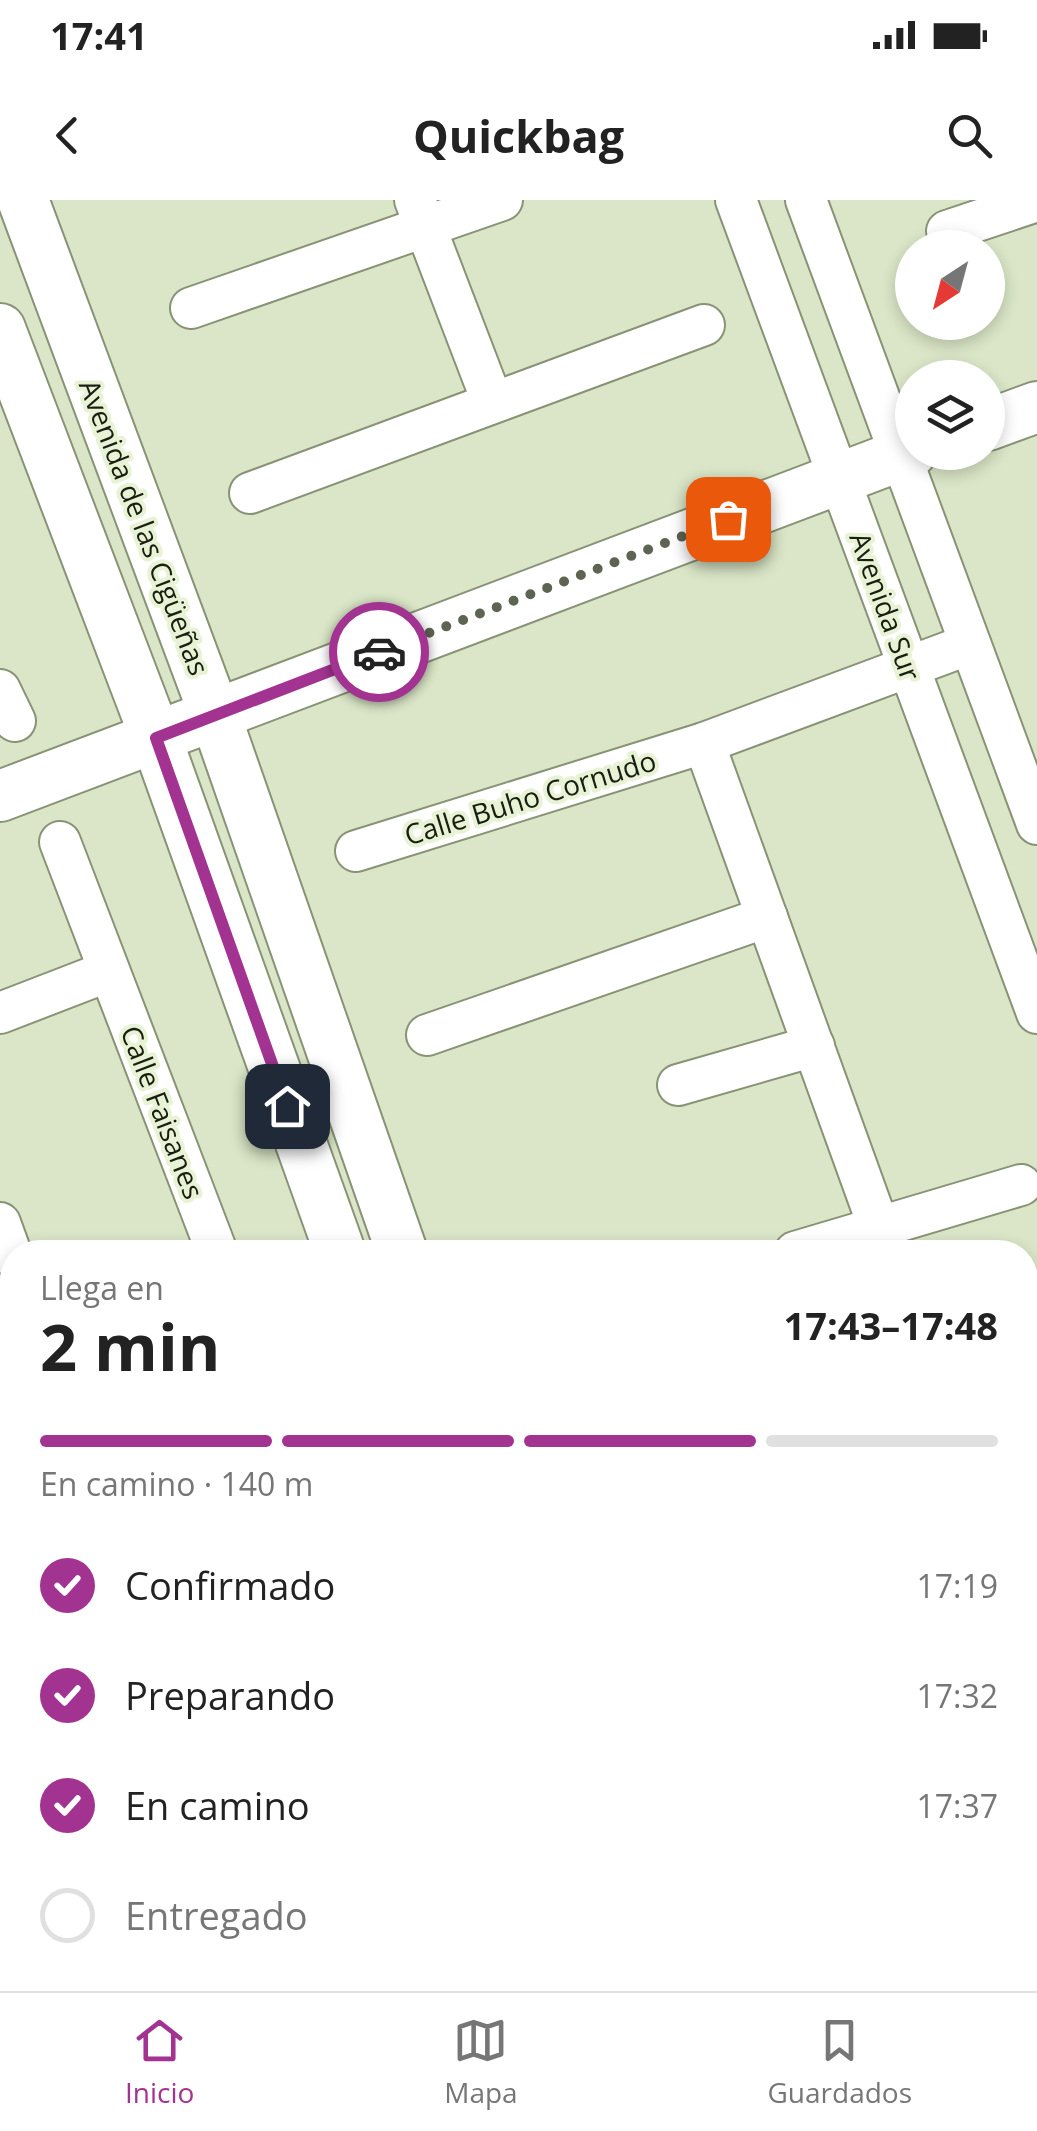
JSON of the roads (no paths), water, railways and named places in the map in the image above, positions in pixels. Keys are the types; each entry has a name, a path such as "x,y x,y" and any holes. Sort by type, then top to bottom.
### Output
{"main road":[{"name":"Avenida de las Cigüeñas","path":"22,200 215,715 398,1240"},
{"path":"0,328 156,738 336,1240"},
{"path":"1005,419 1037,408"},
{"path":"0,796 895,458"}],"street":[{"path":"192,308 419,214 502,200"},
{"name":"Avenida Sur","path":"736,200 838,477 898,672 1037,1013"},
{"path":"806,200 895,424"},
{"path":"950,230 1037,201"},
{"path":"419,214 492,401"},
{"path":"250,493 704,324"},
{"path":"912,470 970,644 1037,824"},
{"name":"Calle Buho Cornudo","path":"356,851 704,743 970,644"},
{"path":"704,743 878,1225"},
{"name":"Calle Faisanes","path":"60,842 211,1240"},
{"path":"427,1035 767,918"},
{"path":"0,1013 110,970"},
{"path":"678,1086 814,1046"},
{"path":"832,1240 1021,1185"}]}
